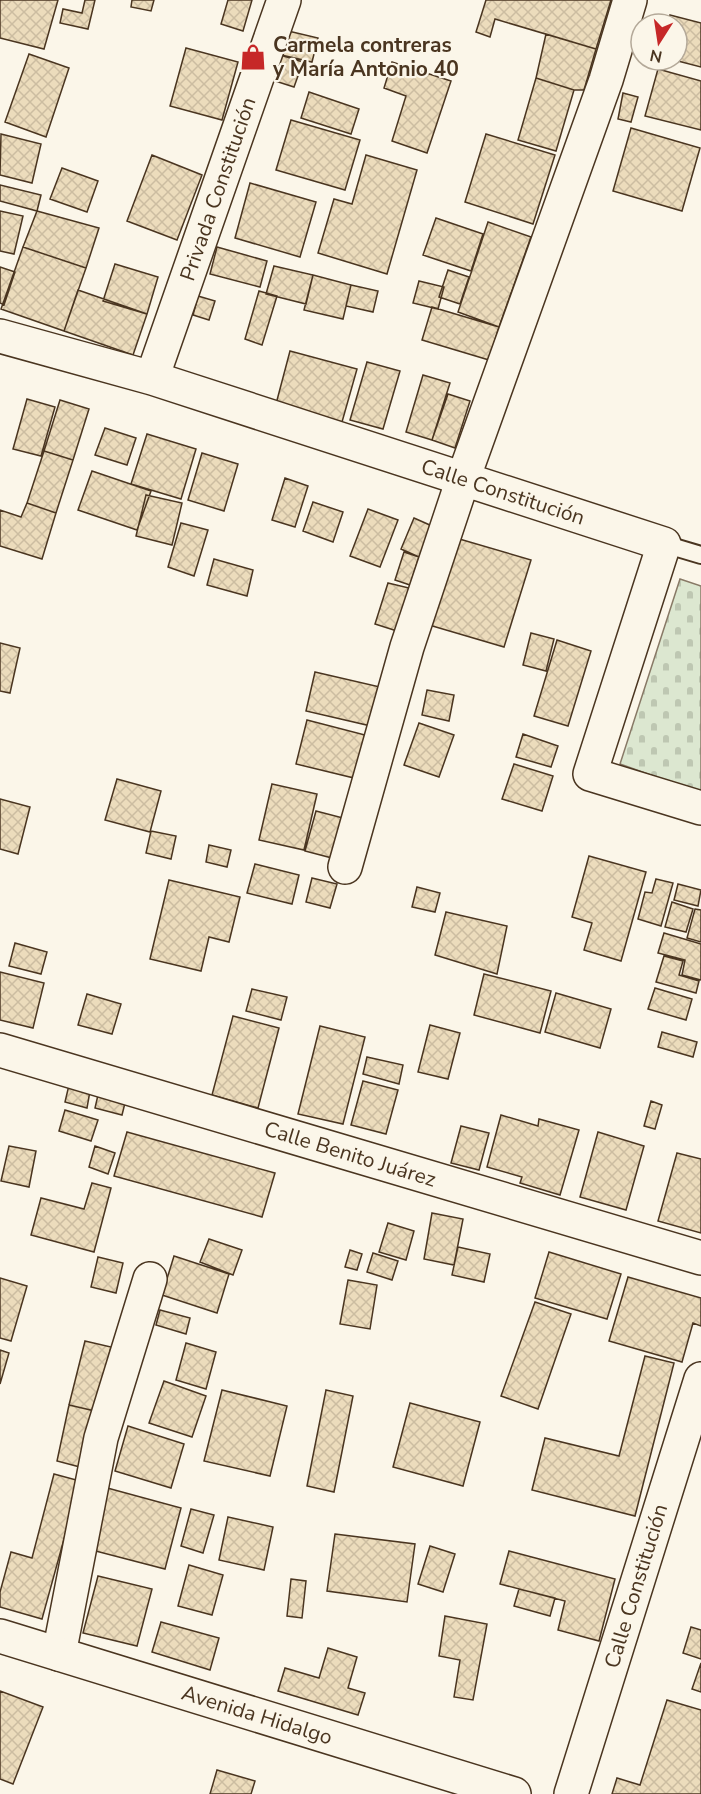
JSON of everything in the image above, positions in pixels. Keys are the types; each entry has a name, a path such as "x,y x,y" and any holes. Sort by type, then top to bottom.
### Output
{"street":[{"name":"Privada Constitución","path":"152,378 284,0"},
{"path":"345,867 407,647 463,479 606,80 630,0"},
{"name":"Calle Constitución","path":"0,336 152,378 664,544"},
{"path":"664,544 590,774 701,808"},
{"name":"Calle Benito Juárez","path":"0,1050 701,1258"},
{"path":"59,1654 100,1438 150,1279"},
{"name":"Calle Constitución","path":"571,1794 701,1379"},
{"name":"Avenida Hidalgo","path":"0,1636 514,1794"}],"lane":[{"path":"664,544 701,555"}],"green space":[{"path":"680,579 701,586 701,793 620,764"}],"building":[{"path":"0,0 58,0 44,49 0,38"},
{"path":"85,0 95,0 88,29 60,23 63,9 82,13"},
{"path":"132,0 154,0 151,11 131,7"},
{"path":"228,0 252,0 243,31 221,24"},
{"path":"486,0 611,0 596,49 495,19 490,37 476,32"},
{"path":"689,20 701,23 701,67 689,64"},
{"path":"284,30 318,38 312,62 277,54"},
{"path":"546,34 596,49 584,90 574,90 536,78"},
{"path":"186,48 238,62 222,120 170,106"},
{"path":"29,54 69,68 46,137 5,122"},
{"path":"277,54 303,62 294,87 269,79"},
{"path":"392,62 451,81 427,153 392,141 406,96 384,88"},
{"path":"657,72 669,72 701,81 701,130 645,116"},
{"path":"536,78 574,90 556,151 518,140"},
{"path":"309,92 359,109 351,134 301,118"},
{"path":"623,93 638,97 631,122 618,119"},
{"path":"291,120 360,140 345,190 276,170"},
{"path":"631,128 700,148 682,211 613,191"},
{"path":"1,134 41,144 32,183 0,175"},
{"path":"486,134 555,155 533,224 465,202"},
{"path":"152,155 202,175 177,240 127,221"},
{"path":"366,155 417,170 387,274 318,253 334,199 352,204"},
{"path":"62,168 98,181 87,212 50,199"},
{"path":"250,183 316,202 300,257 235,238"},
{"path":"0,185 41,195 37,211 0,201"},
{"path":"0,211 23,216 14,254 0,251"},
{"path":"37,211 99,228 86,268 23,247"},
{"path":"436,218 483,234 471,271 423,255"},
{"path":"488,222 531,237 499,327 458,312"},
{"path":"23,247 86,268 64,331 1,309"},
{"path":"217,247 267,261 260,287 210,274"},
{"path":"115,264 158,277 147,314 103,301"},
{"path":"274,266 313,275 306,304 266,294"},
{"path":"0,267 15,272 4,305 0,303"},
{"path":"448,270 469,277 460,304 439,297"},
{"path":"313,275 351,285 343,319 304,310"},
{"path":"419,281 444,287 438,309 413,303"},
{"path":"351,285 378,291 373,312 346,306"},
{"path":"78,290 147,314 133,355 64,331"},
{"path":"259,291 277,296 262,345 245,339"},
{"path":"198,296 215,301 209,320 193,315"},
{"path":"432,307 499,327 489,360 422,340"},
{"path":"290,351 357,369 342,422 276,404"},
{"path":"367,362 400,371 383,429 350,420"},
{"path":"423,375 450,383 432,440 406,432"},
{"path":"448,394 470,401 455,448 432,440"},
{"path":"27,399 55,407 41,456 13,449"},
{"path":"60,400 89,409 73,460 44,451"},
{"path":"105,428 136,438 127,465 95,455"},
{"path":"147,434 196,449 181,499 131,484"},
{"path":"44,451 73,460 56,513 27,503"},
{"path":"202,453 238,464 224,511 188,500"},
{"path":"92,471 151,491 137,530 78,510"},
{"path":"285,478 308,486 295,527 272,520"},
{"path":"146,495 182,503 172,545 136,536"},
{"path":"313,502 343,512 333,542 303,531"},
{"path":"27,503 56,513 42,559 0,546 0,510 21,517"},
{"path":"368,509 398,520 380,567 350,556"},
{"path":"414,518 432,526 419,557 401,549"},
{"path":"181,523 208,530 194,576 168,567"},
{"path":"456,538 531,560 504,647 429,625"},
{"path":"404,552 419,557 410,585 395,580"},
{"path":"214,559 253,570 247,596 207,585"},
{"path":"388,583 409,588 397,631 375,624"},
{"path":"531,633 554,639 546,671 523,665"},
{"path":"557,640 591,651 568,726 534,716"},
{"path":"0,643 20,648 10,693 0,691"},
{"path":"315,672 380,687 371,726 306,711"},
{"path":"427,690 454,695 449,721 422,715"},
{"path":"307,720 365,735 354,778 296,764"},
{"path":"419,723 454,735 439,777 404,765"},
{"path":"523,734 558,746 551,767 516,757"},
{"path":"514,764 553,776 542,811 502,799"},
{"path":"117,779 161,791 150,832 105,820"},
{"path":"272,784 317,794 304,850 259,840"},
{"path":"0,799 30,807 18,854 0,849"},
{"path":"316,811 343,818 332,858 305,851"},
{"path":"151,831 176,836 171,859 146,853"},
{"path":"209,845 231,850 227,867 206,862"},
{"path":"589,856 646,872 621,961 584,950 592,923 572,917"},
{"path":"255,864 299,875 292,904 247,893"},
{"path":"312,878 337,884 330,908 306,902"},
{"path":"656,879 673,883 661,926 638,919 645,892 652,893"},
{"path":"169,880 240,897 229,942 209,937 201,971 150,959"},
{"path":"678,884 701,890 698,906 674,900"},
{"path":"417,887 440,893 435,912 412,907"},
{"path":"672,902 693,909 686,932 665,927"},
{"path":"695,909 701,910 701,942 687,938"},
{"path":"446,912 507,926 497,974 435,955"},
{"path":"664,933 701,944 701,980 682,975 685,960 658,953"},
{"path":"15,943 47,952 41,974 9,966"},
{"path":"664,956 683,961 679,975 699,981 696,993 656,982"},
{"path":"0,972 44,983 33,1028 0,1020"},
{"path":"484,974 551,991 540,1033 474,1015"},
{"path":"655,988 692,999 686,1020 648,1009"},
{"path":"252,989 287,997 281,1020 246,1011"},
{"path":"556,993 611,1009 600,1048 545,1032"},
{"path":"87,994 121,1004 112,1034 78,1025"},
{"path":"233,1016 279,1028 258,1108 212,1095"},
{"path":"430,1025 460,1033 448,1079 418,1072"},
{"path":"320,1026 365,1037 343,1124 298,1114"},
{"path":"662,1032 697,1042 693,1057 658,1047"},
{"path":"367,1057 403,1065 399,1084 363,1074"},
{"path":"363,1081 398,1090 386,1134 351,1125"},
{"path":"69,1085 90,1091 87,1108 65,1102"},
{"path":"98,1095 125,1103 122,1115 95,1108"},
{"path":"651,1101 662,1105 655,1129 644,1126"},
{"path":"65,1110 98,1120 91,1141 59,1131"},
{"path":"501,1115 538,1126 539,1119 579,1130 560,1195 520,1183 522,1177 487,1167"},
{"path":"461,1126 489,1133 479,1170 451,1163"},
{"path":"127,1132 275,1173 262,1217 114,1176"},
{"path":"598,1132 644,1146 626,1210 580,1197"},
{"path":"9,1146 36,1151 29,1187 1,1181"},
{"path":"95,1146 115,1153 108,1174 89,1167"},
{"path":"677,1153 701,1159 701,1233 658,1221"},
{"path":"92,1183 111,1188 94,1252 31,1235 41,1198 84,1209"},
{"path":"432,1213 463,1219 454,1265 424,1259"},
{"path":"388,1223 414,1231 406,1260 379,1252"},
{"path":"209,1239 242,1250 233,1275 200,1262"},
{"path":"458,1247 490,1254 484,1282 452,1275"},
{"path":"350,1250 362,1254 357,1270 345,1267"},
{"path":"549,1252 621,1274 607,1319 535,1298"},
{"path":"373,1253 398,1261 392,1280 367,1272"},
{"path":"174,1256 229,1274 217,1313 162,1295"},
{"path":"98,1257 123,1263 116,1293 91,1287"},
{"path":"628,1277 701,1298 701,1326 693,1323 682,1362 609,1341"},
{"path":"0,1278 27,1286 11,1341 0,1338"},
{"path":"348,1280 377,1285 370,1329 340,1324"},
{"path":"535,1302 571,1314 538,1409 501,1396"},
{"path":"160,1310 190,1318 186,1334 156,1325"},
{"path":"85,1341 111,1347 95,1411 69,1405"},
{"path":"186,1343 216,1352 206,1389 176,1380"},
{"path":"0,1350 9,1353 0,1384"},
{"path":"645,1356 674,1363 635,1516 532,1490 545,1438 619,1456"},
{"path":"164,1381 206,1396 192,1437 149,1423"},
{"path":"222,1390 287,1406 270,1476 204,1461"},
{"path":"326,1390 353,1396 334,1492 307,1486"},
{"path":"410,1403 480,1422 463,1486 393,1467"},
{"path":"69,1405 95,1411 80,1467 57,1461"},
{"path":"128,1426 184,1444 171,1488 115,1471"},
{"path":"54,1474 80,1481 42,1619 0,1607 0,1592 11,1552 32,1558"},
{"path":"100,1486 181,1508 165,1569 84,1548"},
{"path":"191,1509 214,1515 203,1553 181,1546"},
{"path":"228,1517 273,1527 264,1570 219,1560"},
{"path":"335,1534 415,1544 407,1602 327,1591"},
{"path":"430,1546 455,1554 443,1592 418,1584"},
{"path":"509,1551 615,1579 599,1641 558,1630 565,1601 500,1584"},
{"path":"189,1565 223,1575 212,1615 178,1606"},
{"path":"98,1576 152,1589 137,1646 83,1633"},
{"path":"291,1579 306,1581 302,1618 287,1616"},
{"path":"519,1589 555,1598 550,1616 514,1606"},
{"path":"445,1616 487,1624 473,1700 454,1697 460,1660 439,1656"},
{"path":"161,1622 219,1638 210,1670 152,1652"},
{"path":"691,1627 701,1630 701,1659 683,1653"},
{"path":"328,1648 357,1657 348,1688 365,1693 358,1715 278,1691 285,1668 319,1678"},
{"path":"701,1663 701,1692 692,1689"},
{"path":"0,1691 43,1707 13,1784 0,1779"},
{"path":"667,1700 701,1710 701,1794 612,1794 617,1778 640,1785"},
{"path":"217,1770 255,1781 251,1794 210,1794"}],"place":[{"name":"Carmela contreras y María Antonio 40","path":"253,57"}]}
